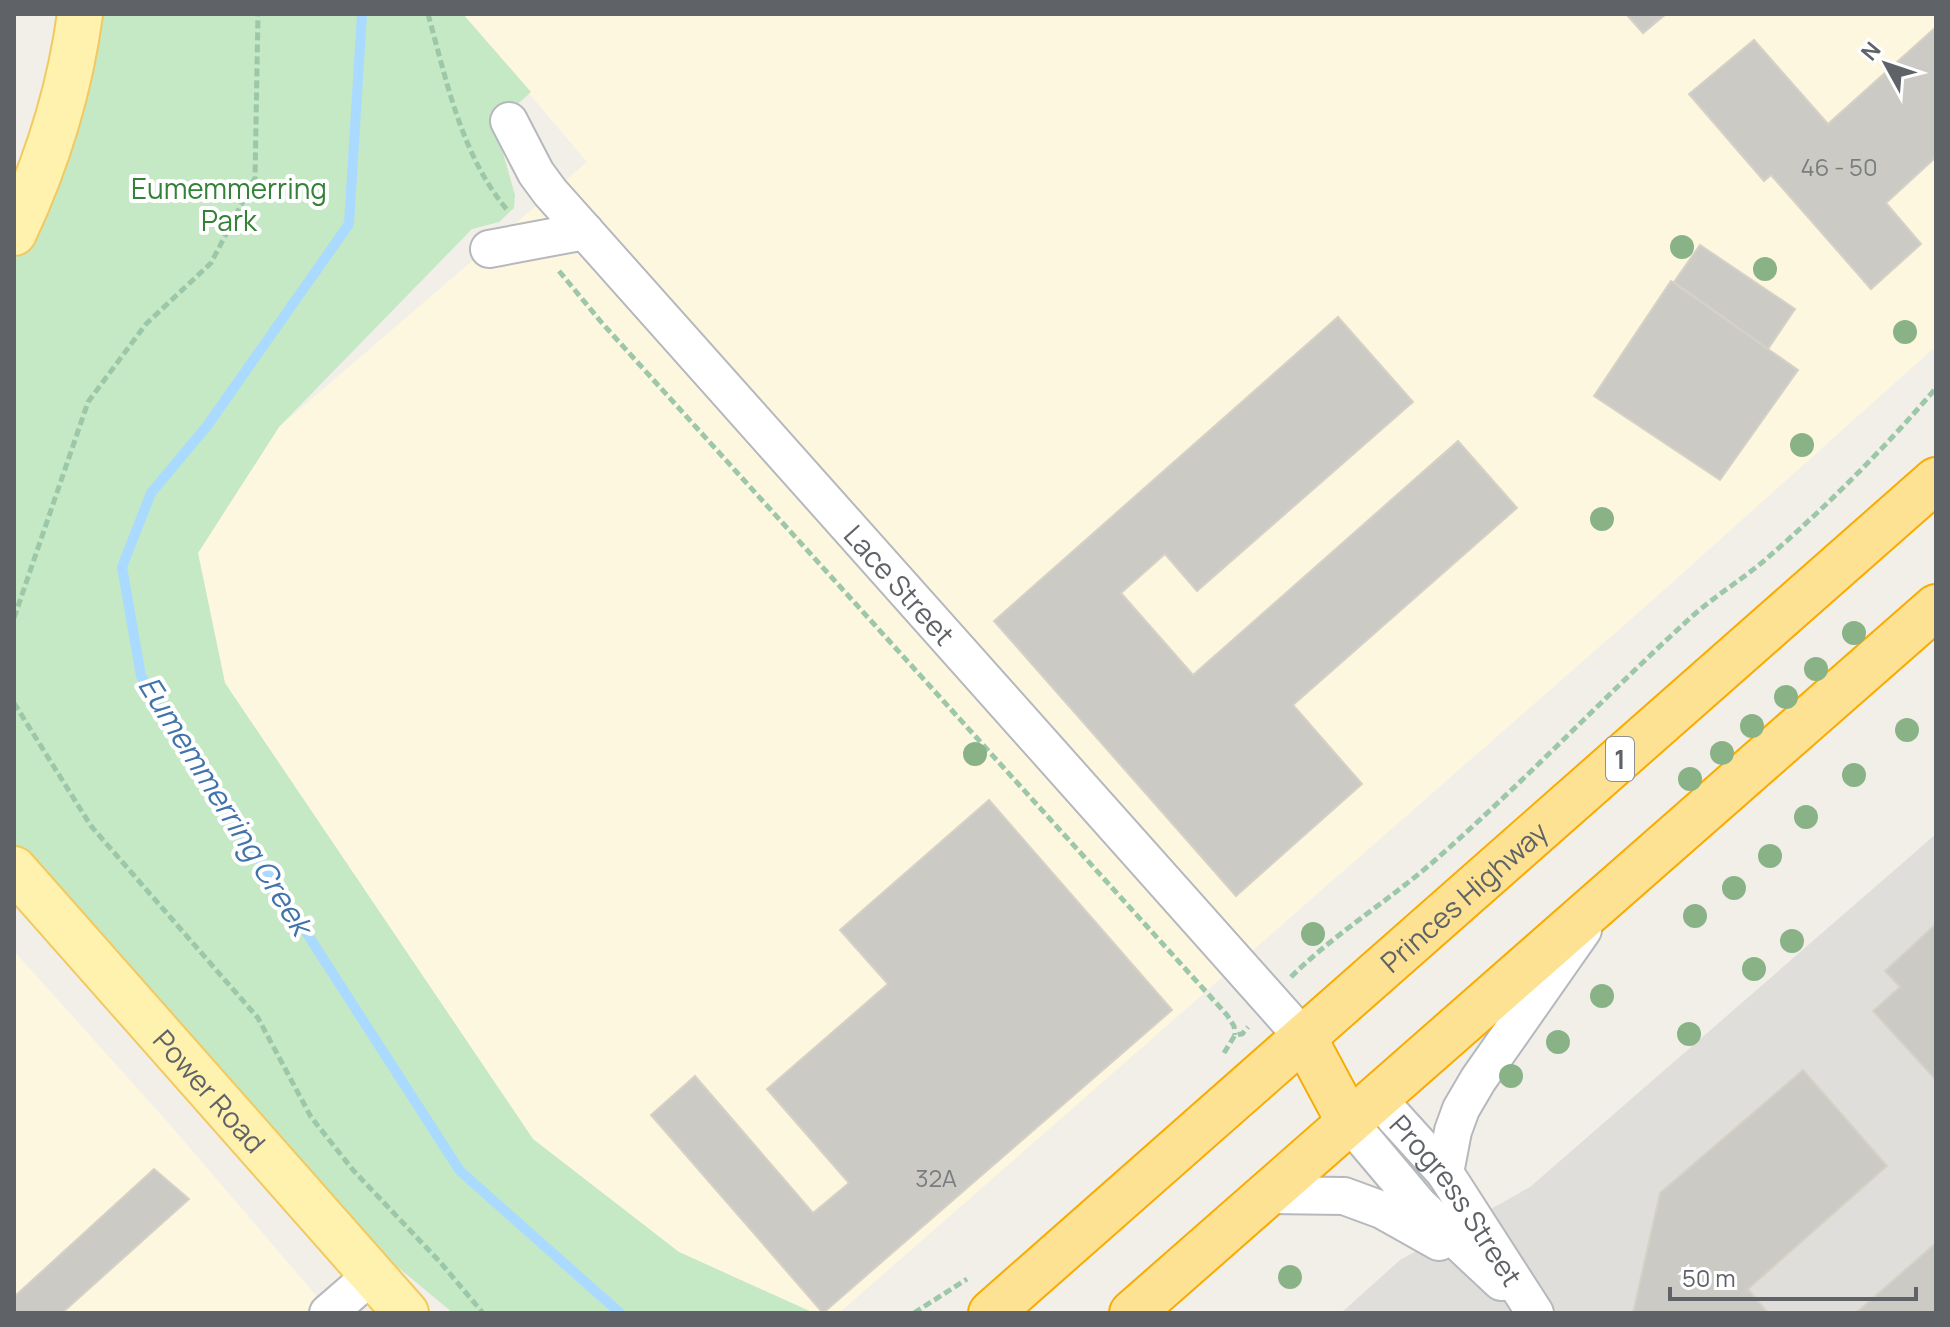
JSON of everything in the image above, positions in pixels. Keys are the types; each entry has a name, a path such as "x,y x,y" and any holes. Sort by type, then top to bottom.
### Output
{"highway":[{"name":"Princes Highway","path":"981,1295 1304,1038 1931,497"},
{"path":"1132,1313 1936,607"},
{"path":"1304,1038 1363,1110"}],"main road":[{"path":"14,233 25,211 55,124 68,79 80,14"},
{"name":"Power Road","path":"14,869 406,1313"}],"street":[{"name":"Lace Street","path":"509,121 541,181 1304,1038"},
{"path":"489,249 585,231"},
{"path":"1445,1173 1453,1131 1461,1109 1604,899"},
{"name":"Progress Street","path":"1363,1110 1445,1173 1532,1310"},
{"name":"Progress Street","path":"1363,1110 1419,1205 1532,1310"},
{"path":"1267,1195 1320,1194 1354,1199 1382,1210 1482,1266"},
{"path":"328,1313 372,1275"}],"path":[{"path":"14,618 88,402 146,324 211,263 255,178 258,14"},
{"path":"428,14 460,126 490,188 602,323 1227,1015 1234,1026 1235,1035 1229,1047 1215,1061"},
{"path":"1235,1035 1242,1034 1270,1000 1317,953 1393,897 1447,849 1710,600 1739,582 1768,557 1910,420 1936,388"},
{"path":"14,703 91,826 258,1018 311,1117 353,1170 440,1262 483,1313"},
{"path":"914,1313 981,1295"}],"shaded area":[{"path":"462,14 1936,14 1936,346 1647,605 839,1313 814,1313 678,1252 533,1139 225,683 198,553 279,427 587,162"},
{"path":"1936,834 1936,1313 1341,1313 1400,1260 1530,1187"},
{"path":"14,951 171,1126 331,1313 14,1313"}],"green space":[{"name":"Eumemmerring Park","path":"80,14 463,14 531,92 495,125 515,195 514,208 499,222 472,229 279,427 198,553 225,683 533,1139 679,1252 814,1313 453,1313 282,1171 14,869 14,233"}],"building":[{"path":"1626,14 1666,14 1643,33"},
{"path":"1936,27 1936,157 1886,203 1921,244 1871,289 1771,175 1764,181 1689,94 1754,40 1828,124"},
{"path":"1700,245 1795,309 1768,349 1674,282"},
{"path":"1671,281 1798,370 1720,480 1594,396"},
{"path":"1338,317 1413,402 1197,591 1165,554 1121,593 1193,675 1458,441 1517,508 1293,705 1362,784 1236,896 994,621"},
{"path":"989,800 1172,1010 823,1313 651,1115 695,1076 813,1213 849,1183 767,1089 888,984 840,930"},
{"path":"1936,924 1936,1080 1873,1011 1900,987 1885,971"},
{"path":"1803,1070 1887,1166 1748,1289 1768,1313 1633,1313 1660,1193"},
{"path":"154,1169 189,1199 62,1313 14,1313 14,1297"},
{"path":"1936,1243 1936,1313 1856,1313"}],"waterway":[{"name":"Eumemmerring Creek","path":"362,14 349,224 207,426 151,493 122,567 141,676 460,1171 620,1313"}]}
